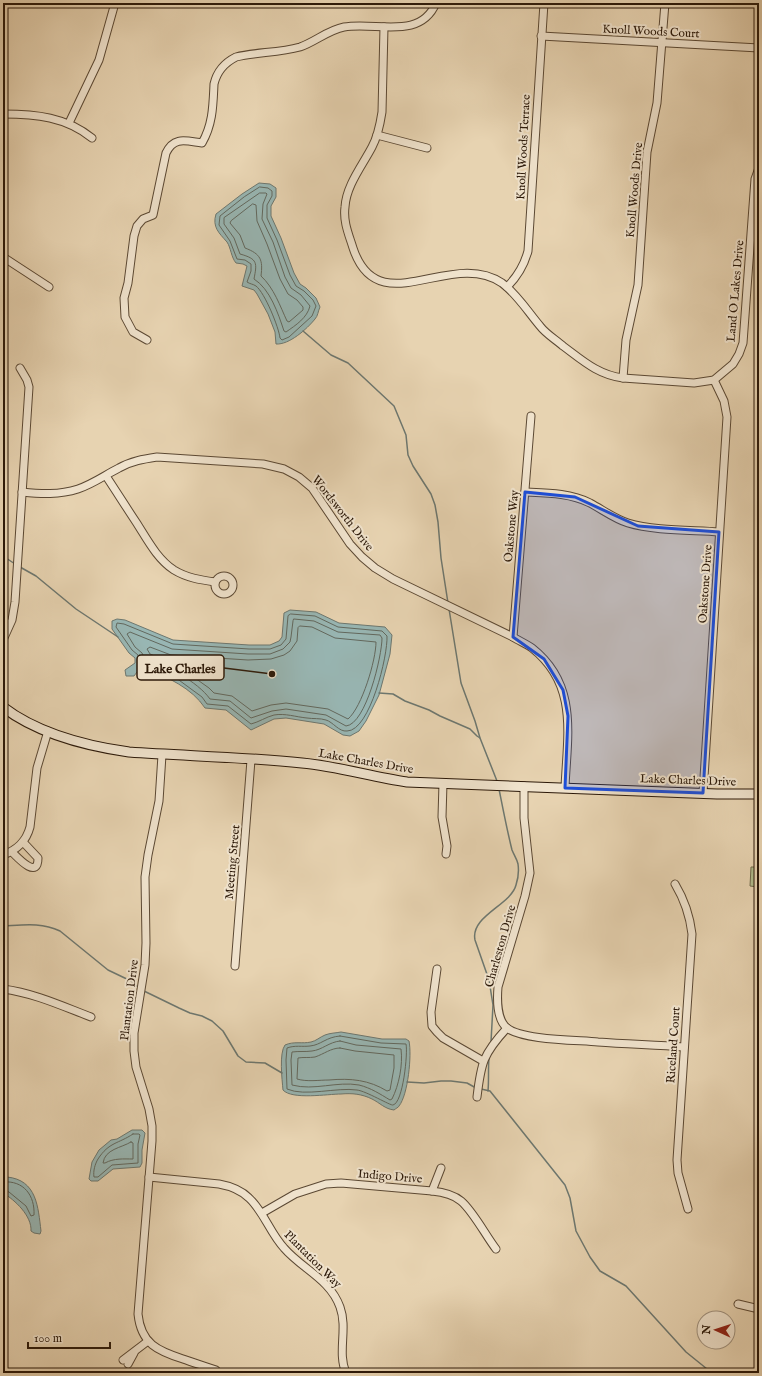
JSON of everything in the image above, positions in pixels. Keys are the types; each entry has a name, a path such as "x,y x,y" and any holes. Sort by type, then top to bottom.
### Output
{"street":[{"path":"69,123 99,60 114,13 115,3"},
{"path":"147,340 133,332 126,317 124,306 134,236 137,226 143,220 153,215 166,153 170,145 176,141 202,143 208,134 211,125 216,78 221,68 230,60 241,56 300,47 344,27 404,27 418,23 430,12 436,3"},
{"name":"Knoll Woods Terrace","path":"507,287 521,271 526,261 528,251 544,3"},
{"name":"Knoll Woods Drive","path":"623,378 626,340 638,286 647,152 657,103 665,3"},
{"path":"384,27 382,112 377,135 350,188 344,207 344,218 356,259 363,270 375,279 390,284 450,274 473,273 491,277 507,287 542,328 590,366 603,374 623,378 694,383 714,380"},
{"name":"Knoll Woods Court","path":"541,36 759,48"},
{"path":"3,114 28,114 49,117 69,123 82,130 92,138"},
{"path":"377,135 427,148"},
{"name":"Land O Lakes Drive","path":"714,380 733,364 743,343 755,180 759,168"},
{"path":"3,257 49,287"},
{"path":"3,640 12,620 15,602 29,387 20,368"},
{"name":"Oakstone Drive","path":"703,793 727,417 724,401 714,380"},
{"name":"Oakstone Way","path":"513,637 531,416"},
{"name":"Wordsworth Drive","path":"22,492 46,494 67,492 87,486 131,462 157,457 263,464 284,469 299,477 312,488 350,544 375,568 393,579 513,637 531,647 544,659 555,673 563,690 566,703 568,716 565,788"},
{"path":"106,476 152,548 162,560 186,576 216,582"},
{"path":"525,492 558,494 575,497 590,503 617,519 638,526 720,532"},
{"name":"Lake Charles Drive","path":"3,707 26,721 78,742 129,752 303,763 407,782 759,794"},
{"path":"3,855 12,852 23,842 28,834 37,768 48,731"},
{"name":"Plantation Drive","path":"162,755 159,801 145,877 145,965 134,1033 136,1067 149,1109 152,1126 150,1177 138,1314 141,1328 148,1341 155,1348 164,1353 216,1370"},
{"name":"Meeting Street","path":"235,966 251,760"},
{"path":"443,783 442,817 447,846 446,854"},
{"name":"Charleston Drive","path":"507,1028 499,1011 497,1000 502,971 526,896 530,873 524,818 524,786"},
{"path":"12,852 27,866 31,868 35,866 38,863 38,858 23,842"},
{"name":"Riceland Court","path":"675,884 681,895 691,930 692,948 677,1160 678,1173 688,1209"},
{"path":"437,969 431,1012 432,1026 443,1038 483,1061"},
{"path":"3,989 33,995 91,1017"},
{"path":"478,1097 480,1075 486,1053 507,1028 526,1036 550,1039 684,1047"},
{"path":"432,1190 441,1168"},
{"name":"Plantation Way","path":"150,1177 230,1186 248,1197 262,1213 276,1238 284,1248 324,1282 338,1300 344,1319 342,1356 346,1373"},
{"name":"Indigo Drive","path":"262,1213 295,1194 326,1184 341,1183 432,1190 442,1192 461,1201 470,1211 496,1249"},
{"path":"738,1304 759,1309"},
{"path":"126,1362 148,1341"}],"highlighted area":[{"path":"525,492 575,497 638,526 719,532 703,793 565,788 568,716 563,690 544,659 513,637"}],"green space":[{"path":"751,867 759,867 758,887 750,886"}],"water":[{"path":"259,183 270,184 276,188 276,197 271,206 271,216 294,273 300,284 316,298 320,307 316,318 307,327 297,336 281,344 276,344 275,332 268,314 257,294 254,290 242,286 247,266 236,263 227,242 217,230 215,223 216,214"},
{"path":"290,610 316,612 339,623 385,627 392,635 390,654 379,695 366,721 359,731 350,736 343,735 324,724 286,718 274,719 251,730 226,710 205,708 200,701 186,689 153,671 145,668 137,672 134,676 126,676 125,670 135,663 135,658 129,653 112,629 112,621 117,619 125,620 173,640 270,645 279,641 282,637 284,613"},
{"path":"341,1032 382,1039 406,1039 409,1041 410,1065 407,1084 402,1101 394,1110 385,1107 368,1097 357,1094 302,1096 294,1095 283,1090 281,1060 285,1045 311,1042 327,1034"},
{"path":"132,1130 142,1130 145,1133 142,1150 142,1163 140,1167 113,1169 98,1181 91,1181 89,1179 92,1162 99,1150 111,1140 117,1139"},
{"path":"7,1177 17,1179 25,1183 30,1189 37,1204 39,1213 40,1234 31,1231 31,1225 26,1214 13,1200 3,1193 3,1179"}],"waterway":[{"path":"303,331 331,355 348,363 394,406 406,435 408,455 413,466 431,494 435,505 448,603"},
{"path":"3,556 15,564"},
{"path":"20,567 36,576 76,609 118,637"},
{"path":"449,609 461,683 497,781"},
{"path":"379,693 393,694 405,701 429,710 470,729 480,738"},
{"path":"491,1042 493,1005 489,980 475,940 475,932 484,917 507,899 513,892 517,883 518,872 518,864 512,850 499,789"},
{"path":"3,926 39,925 60,931 108,970 131,981 139,988"},
{"path":"144,991 190,1013 202,1016 212,1021 223,1031 238,1056 246,1062 265,1063 282,1073"},
{"path":"488,1091 489,1058"},
{"path":"407,1082 424,1083 451,1081 467,1083 476,1088"},
{"path":"481,1089 490,1091 565,1185 570,1198 576,1231 590,1257 600,1271 626,1286 686,1352 712,1373"}],"place":[{"name":"Lake Charles","path":"272,674"}]}
